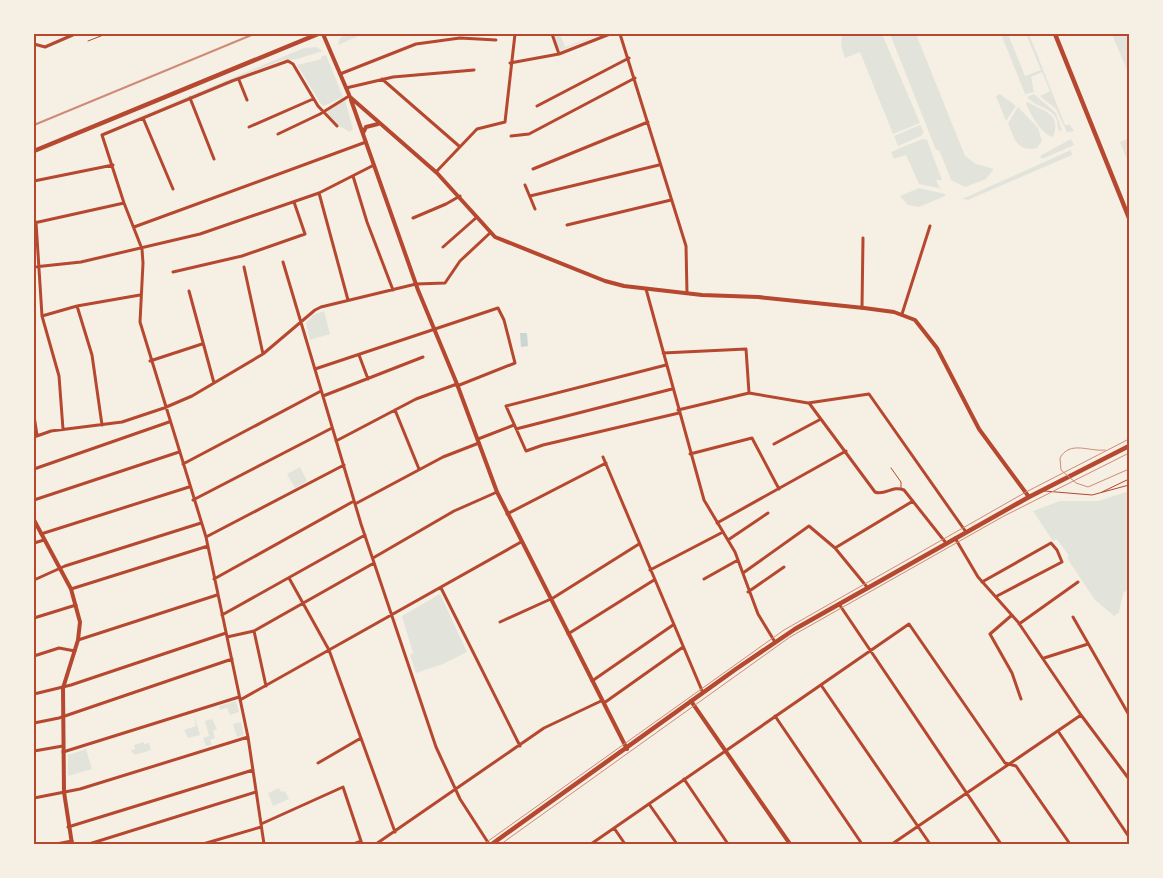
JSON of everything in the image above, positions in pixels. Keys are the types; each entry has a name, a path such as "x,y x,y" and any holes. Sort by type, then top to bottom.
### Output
{"main road":[{"path":"34,151 318,34"},
{"path":"1055,34 1129,218"},
{"path":"491,844 775,642 838,603 1038,492 1129,446"}],"street":[{"path":"34,44 46,47 75,34"},
{"path":"323,34 350,97 416,284 479,441 497,492 627,749"},
{"path":"436,172 477,129 505,122 510,63 515,34"},
{"path":"552,34 559,54"},
{"path":"510,63 559,54 610,34"},
{"path":"620,34 635,78 659,165 686,246 687,293"},
{"path":"340,74 405,47 462,36 496,40"},
{"path":"537,106 629,58"},
{"path":"264,844 248,738 206,537 164,408 139,318 143,263 142,249 124,203 102,135 190,98 290,62 322,112 337,126"},
{"path":"346,88 381,79 474,70"},
{"path":"511,136 529,134 635,78"},
{"path":"381,79 459,146"},
{"path":"239,80 247,100"},
{"path":"278,134 350,97"},
{"path":"350,97 436,172 460,196 490,233 505,242 605,281 646,289 758,297 862,308 902,314 915,320 928,334 978,429 1029,497"},
{"path":"190,98 214,159"},
{"path":"249,127 313,99"},
{"path":"143,118 173,189"},
{"path":"533,169 648,122"},
{"path":"363,133 369,125 379,124"},
{"path":"134,227 366,142"},
{"path":"34,181 113,165"},
{"path":"36,267 68,264 142,249 200,234 320,192 374,165"},
{"path":"530,196 659,165"},
{"path":"353,176 367,222 392,290"},
{"path":"525,185 536,209"},
{"path":"320,192 348,300"},
{"path":"413,218 460,196"},
{"path":"568,225 671,200"},
{"path":"173,272 242,256 305,234 294,202"},
{"path":"63,429 59,376 42,316 36,267 35,223 124,203"},
{"path":"443,247 477,217"},
{"path":"902,314 930,226"},
{"path":"34,416 35,436 63,429 122,422 164,408 214,383 263,354 315,310 416,284 445,283 460,261 490,233"},
{"path":"862,308 864,238"},
{"path":"283,262 365,535 436,747 455,790 491,844"},
{"path":"244,267 263,354"},
{"path":"646,289 678,412 704,500 728,540 738,560 748,592 758,614 775,642"},
{"path":"189,290 214,383"},
{"path":"42,316 77,306 140,295"},
{"path":"77,306 92,355 102,425"},
{"path":"315,369 498,308 504,320 515,362 395,410 336,442"},
{"path":"150,361 202,344"},
{"path":"663,353 746,349 749,393"},
{"path":"359,355 368,379"},
{"path":"323,396 423,357"},
{"path":"666,365 506,406 526,451 749,393 808,403 869,394 966,532"},
{"path":"214,579 355,502 479,441 515,427 672,389"},
{"path":"182,464 321,391"},
{"path":"808,403 875,492 880,494 892,488 901,489 913,501 946,543"},
{"path":"395,410 418,470"},
{"path":"774,444 821,419"},
{"path":"34,469 169,422"},
{"path":"193,500 332,428"},
{"path":"690,454 752,438 779,489"},
{"path":"717,523 846,451"},
{"path":"34,500 179,452"},
{"path":"603,457 703,692"},
{"path":"507,514 606,463"},
{"path":"206,537 344,466"},
{"path":"41,534 189,487"},
{"path":"373,558 454,511 497,492"},
{"path":"835,548 913,501"},
{"path":"728,540 768,513"},
{"path":"34,520 71,589 80,625 78,640 63,688 64,792 72,843 56,844"},
{"path":"34,580 61,568 201,523"},
{"path":"743,573 806,527 813,528 835,548 867,587"},
{"path":"650,570 723,532"},
{"path":"222,615 365,535"},
{"path":"955,538 982,582 997,596 1019,624 1044,658 1081,715 1129,779"},
{"path":"34,543 44,540"},
{"path":"63,752 240,698 266,686 521,542"},
{"path":"982,582 1051,543 1058,550 1062,562 997,596"},
{"path":"500,622 550,599 639,544"},
{"path":"71,589 208,546"},
{"path":"704,579 738,560"},
{"path":"34,694 63,688 226,635 254,631 374,563"},
{"path":"748,592 784,567"},
{"path":"289,578 328,650 395,832"},
{"path":"568,634 654,580"},
{"path":"1019,624 1078,582"},
{"path":"441,588 520,746"},
{"path":"78,640 217,595"},
{"path":"838,603 1001,844"},
{"path":"34,618 76,604"},
{"path":"1012,615 990,634 1012,673 1021,699"},
{"path":"1073,617 1129,715"},
{"path":"591,844 909,624 1005,763 1016,766 1070,844"},
{"path":"592,681 673,625"},
{"path":"254,631 266,686"},
{"path":"1044,658 1088,644"},
{"path":"376,844 558,721 602,702 683,647"},
{"path":"34,656 59,648 75,651"},
{"path":"34,723 63,716 232,659"},
{"path":"821,685 930,844"},
{"path":"691,701 790,844"},
{"path":"892,844 1081,715"},
{"path":"775,716 862,844"},
{"path":"1058,731 1129,837"},
{"path":"34,798 80,789 248,738"},
{"path":"318,763 361,738"},
{"path":"34,752 63,746"},
{"path":"68,827 253,770"},
{"path":"684,779 728,844"},
{"path":"203,844 261,825 343,788 362,843 354,844"},
{"path":"89,844 256,792"},
{"path":"648,803 676,844"},
{"path":"614,828 625,844"}],"lane":[{"path":"88,41 106,34"},
{"path":"891,468 901,482 901,489"},
{"path":"1097,494 1129,480"},
{"path":"1038,492 1097,494 1129,485"}],"shaded area":[{"path":"346,34 363,34 338,45 340,38"},
{"path":"553,34 560,34 565,47 601,34 560,51"},
{"path":"842,34 882,34 920,123 893,134 860,52 845,58 841,46"},
{"path":"890,34 916,34 965,156 976,164 994,169 986,179 965,187 951,180 939,150 936,150"},
{"path":"1001,34 1008,34 1025,76 1041,70 1026,34 1029,34 1065,125 1070,125 1074,131 1067,132 1056,109 1040,96 1050,91 1042,72 1031,77 1034,92 1025,94"},
{"path":"1112,34 1129,34 1129,75"},
{"path":"316,47 323,51 297,59 280,61 112,128 304,48"},
{"path":"326,55 343,97 324,106 297,65 322,59 321,57"},
{"path":"1000,94 1016,106 1006,121 996,96"},
{"path":"1034,94 1056,113 1062,131 1058,130 1056,117 1052,113 1027,97"},
{"path":"345,100 353,129 350,132 335,124 326,115 329,110"},
{"path":"1028,102 1050,114 1053,118 1055,129 1053,137 1044,132 1036,123 1026,103"},
{"path":"1018,107 1038,128 1042,141 1037,148 1030,149 1021,146 1012,134 1008,123"},
{"path":"920,125 924,132 921,136 898,146 894,136"},
{"path":"1129,138 1129,165 1120,142"},
{"path":"922,139 927,140 942,180 936,180 939,187 943,189 919,184 906,155 894,159 891,152"},
{"path":"1071,139 1074,145 1042,159 1040,156"},
{"path":"1071,150 1072,155 968,200 962,199"},
{"path":"919,188 945,194 945,196 919,207 908,205 900,196"},
{"path":"324,311 330,334 310,340 306,323 313,315"},
{"path":"520,333 527,333 528,346 521,347"},
{"path":"300,467 307,481 295,488 287,474"},
{"path":"1129,491 1129,589 1123,593 1119,613 1114,616 1095,600 1067,558 1069,556 1057,539 1053,541 1033,511 1060,501 1098,501"},
{"path":"440,594 467,652 443,664 416,673 410,655 413,653 402,616"},
{"path":"236,701 239,712 230,715 227,708 220,710 219,706"},
{"path":"194,714 200,735 188,738 184,730 196,726"},
{"path":"212,719 217,729 213,731 215,738 210,740 212,745 206,746 203,738 209,736 205,721"},
{"path":"241,722 244,735 237,737 233,724"},
{"path":"144,742 144,744 149,743 151,750 135,755 132,753 131,750 135,749 134,745"},
{"path":"86,749 92,769 68,776 68,755"},
{"path":"279,788 281,792 285,791 289,799 273,806 268,793"}],"tram line":[{"path":"484,844 784,630 1026,492 1129,439"},
{"path":"1105,450 1069,449 1060,458 1061,470 1076,483 1088,487 1129,469"},
{"path":"501,844 790,637 1004,516 1129,453"}],"railway":[{"path":"34,125 254,34"}]}
